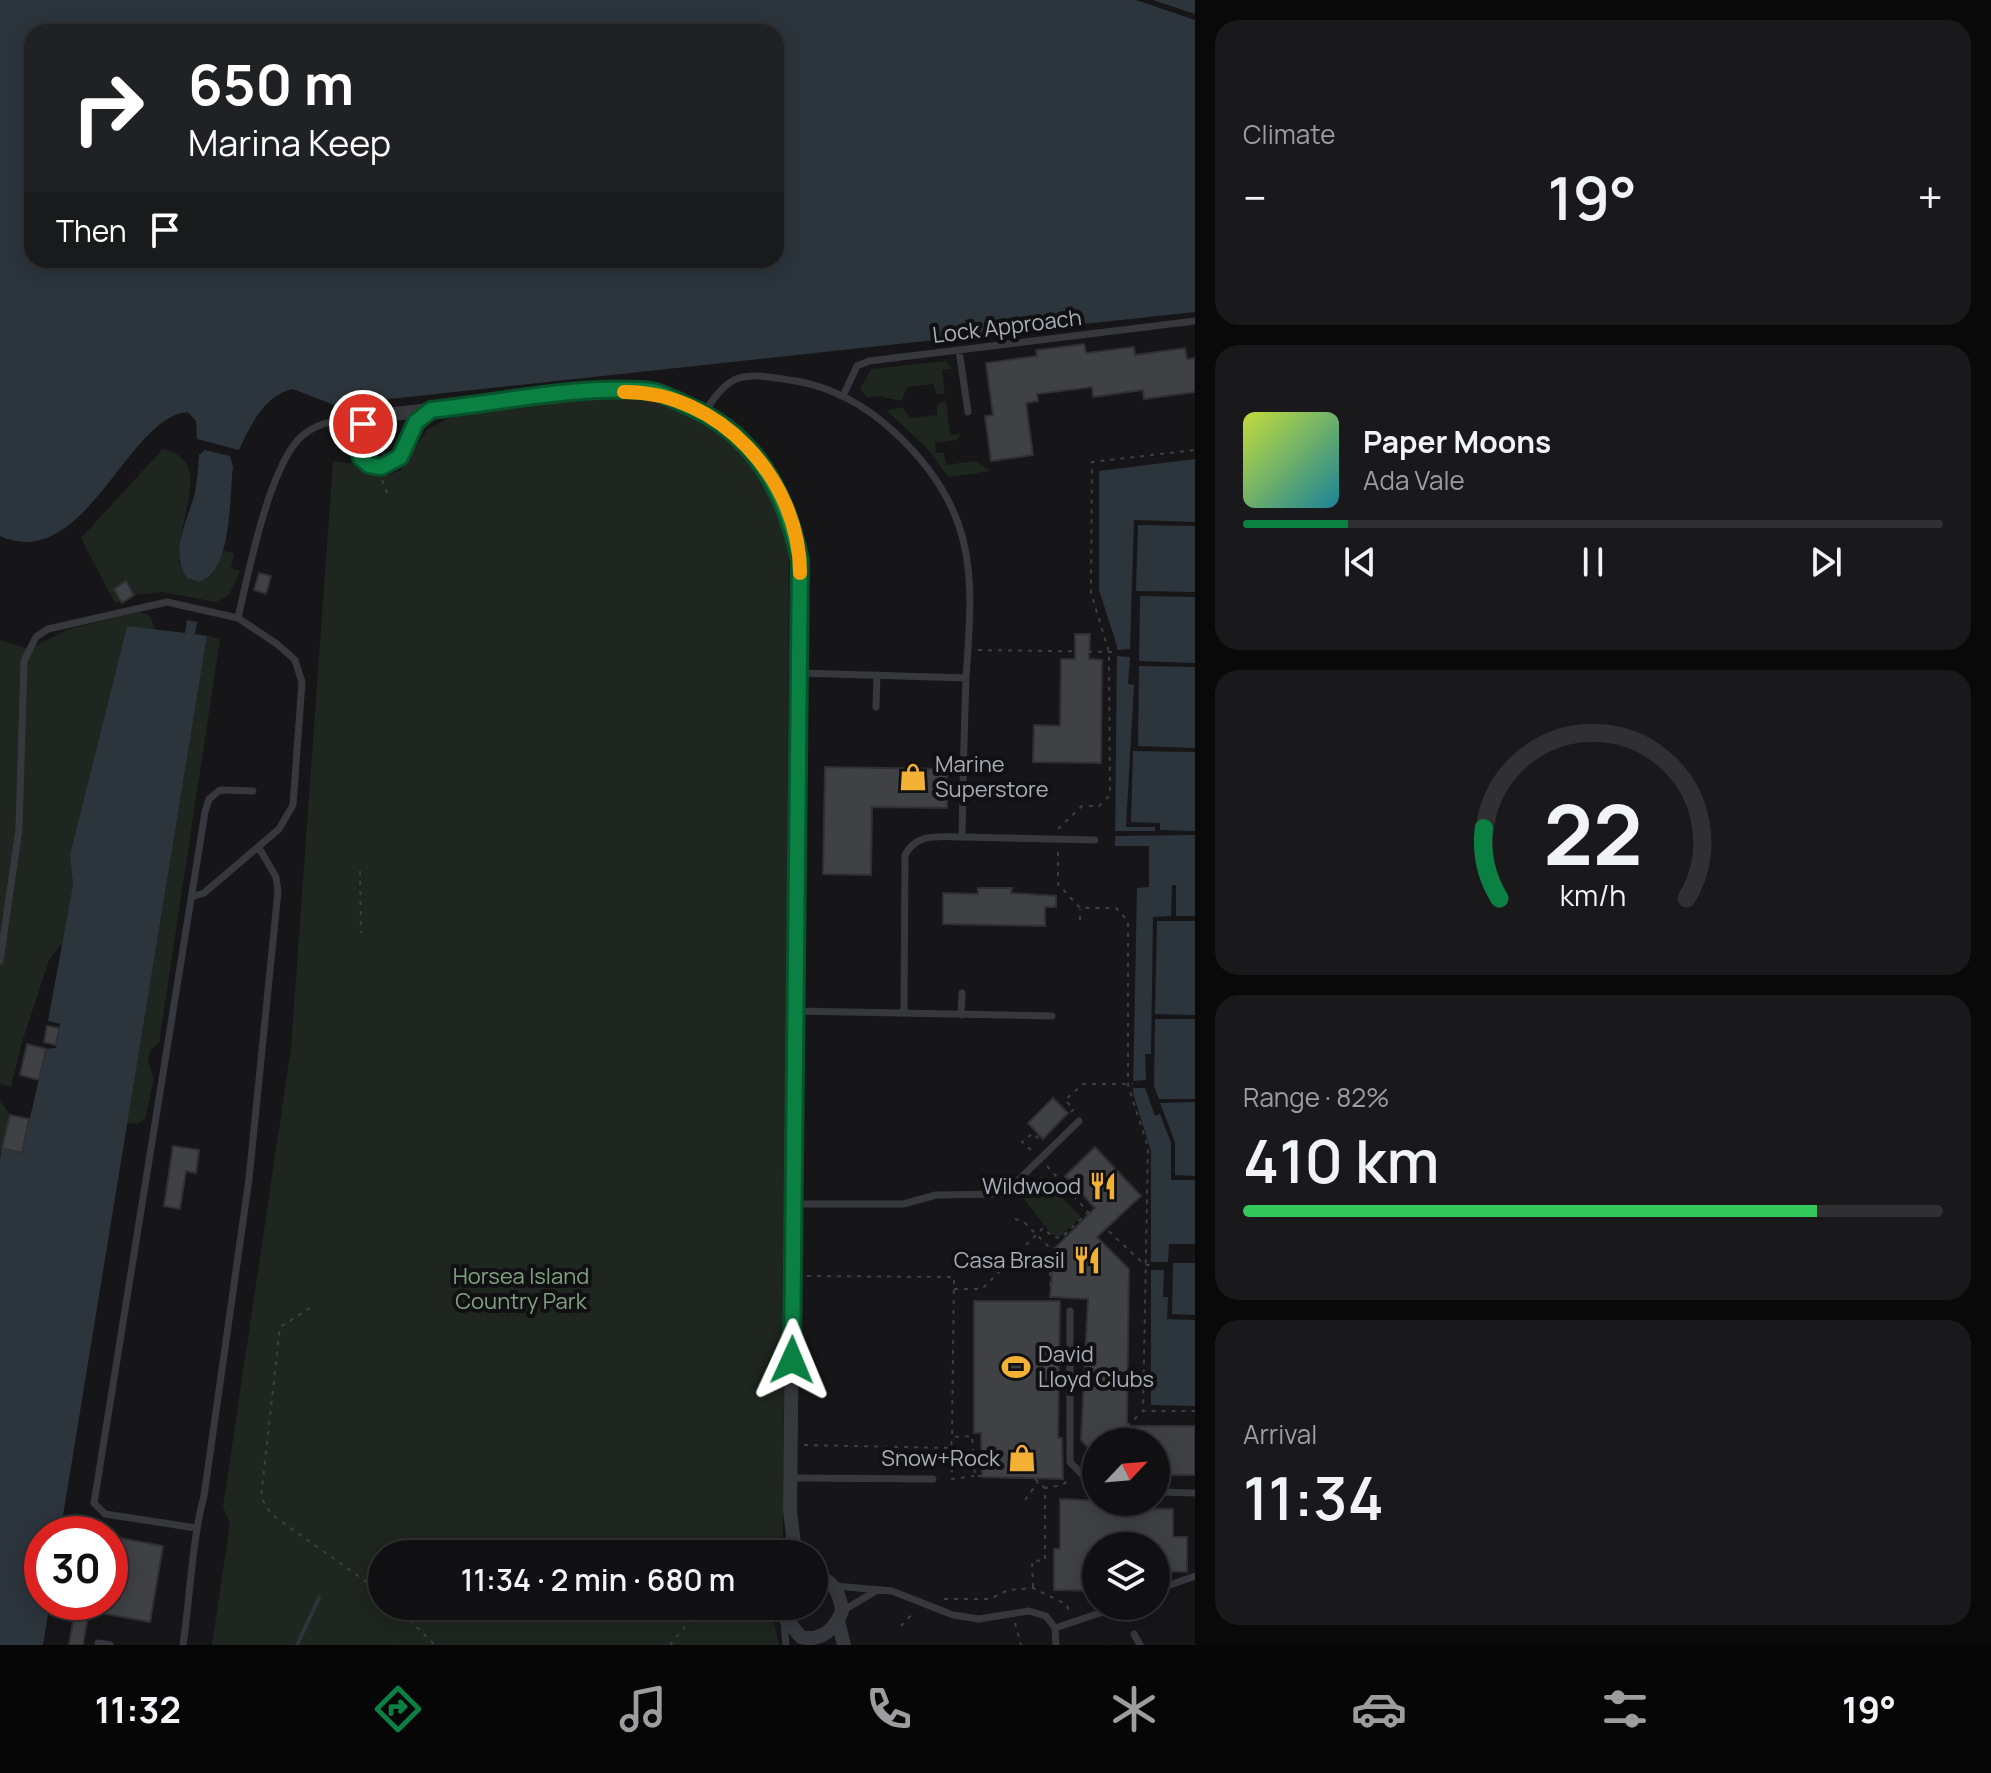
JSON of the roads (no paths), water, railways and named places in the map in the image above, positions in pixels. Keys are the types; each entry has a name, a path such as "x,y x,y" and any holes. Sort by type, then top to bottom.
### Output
{"street":[{"path":"431,410 416,422 400,457 381,467 369,465 361,458 357,444 367,420 431,410 594,392 654,391 705,412 743,440 771,475 790,515 800,560 801,673 790,1478 792,1540"},
{"path":"828,1583 834,1585 844,1645"},
{"path":"788,1620 792,1630 813,1642 827,1633 840,1616"}],"lane":[{"name":"Lock Approach","path":"843,396 854,370 865,362 1195,321"},
{"path":"959,350 968,412"},
{"path":"705,412 718,389 731,380 761,376 803,382 843,396 870,411 902,439 933,475 951,507 966,556 969,650 962,837"},
{"path":"238,618 279,471 290,447 324,423 367,420"},
{"path":"0,961 19,829 24,661 36,637 48,629 167,602 238,618 295,660 302,682 293,805 279,829 259,848 204,893 194,896"},
{"path":"801,673 966,678"},
{"path":"876,707 877,675"},
{"path":"196,1528 105,1514 94,1503 209,799 220,790 253,791"},
{"path":"904,1013 905,855 914,842 926,837 1095,840"},
{"path":"183,1645 197,1547 196,1528 204,1496 249,1179 277,907 276,877 259,848"},
{"path":"961,1015 962,993"},
{"path":"796,1011 1052,1016"},
{"path":"794,1204 903,1204 936,1195 1004,1194 1079,1121"},
{"path":"1070,1311 1070,1462 1082,1474"},
{"path":"790,1478 933,1479"},
{"path":"1170,1492 1195,1493"},
{"path":"1170,1585 1195,1576"},
{"path":"834,1585 892,1591 953,1615 979,1619 1029,1611 1046,1616 1055,1628 1056,1645"},
{"path":"840,1616 878,1590"},
{"path":"784,1620 786,1645"},
{"path":"1055,1628 1083,1620"},
{"path":"1134,1634 1140,1645"},
{"path":"98,1643 110,1645"}],"waterway":[{"path":"297,1645 319,1598"}],"place":[{"name":"Marine Superstore","path":"913,777"},
{"name":"Wildwood","path":"1103,1186"},
{"name":"Casa Brasil","path":"1087,1260"},
{"name":"David Lloyd Clubs","path":"1016,1367"},
{"name":"Snow+Rock","path":"1022,1458"}],"park label":[{"name":"Horsea Island Country Park","path":"521,1288"}]}
